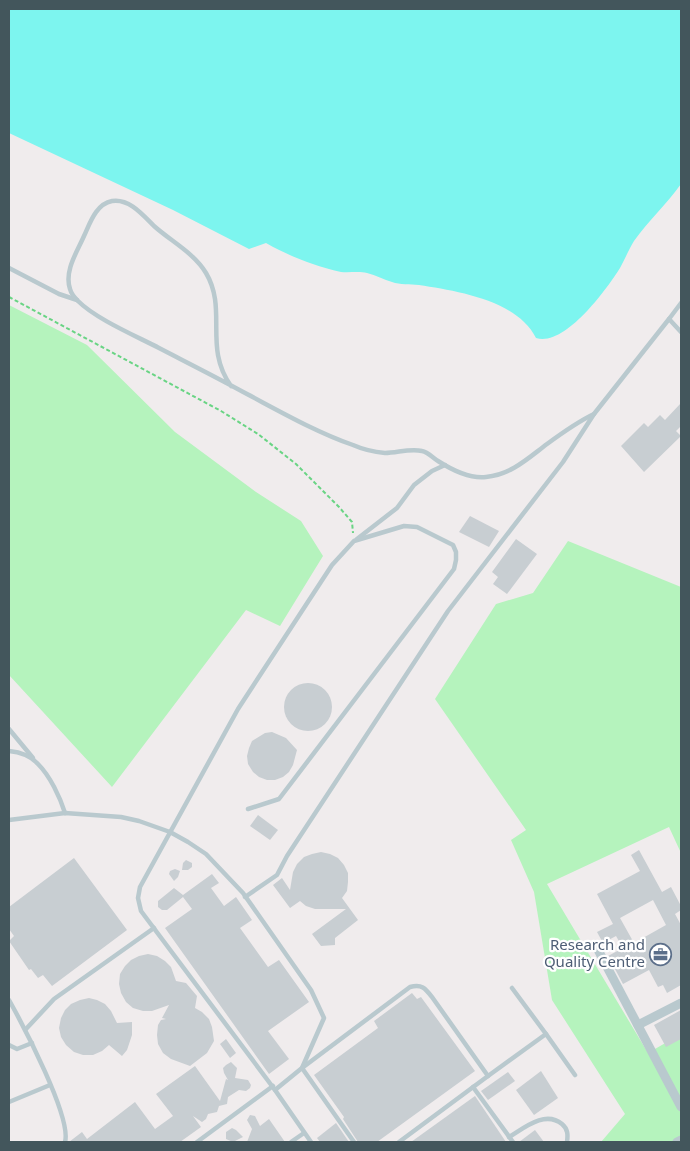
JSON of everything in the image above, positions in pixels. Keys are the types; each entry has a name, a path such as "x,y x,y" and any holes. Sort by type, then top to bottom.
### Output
{"street":[{"path":"596,948 681,1107"},
{"path":"638,1025 681,1003"},
{"path":"677,1142 681,1140"}],"lane":[{"path":"78,301 70,290 68,278 70,267 94,215 101,205 107,202 117,200 126,203 140,212 163,234 196,260 212,284 215,297 216,351 224,376 231,386"},
{"path":"9,268 59,294 78,301 124,330 329,436 354,446 385,453 424,451 462,474 483,478 505,473 520,465 566,431 594,414"},
{"path":"246,897 277,875 287,856 448,611 563,462 594,414 681,302"},
{"path":"669,319 681,332"},
{"path":"311,1142 274,1088 141,911 138,898 140,887 238,709 332,565 354,541 397,508 414,485 432,471 445,465"},
{"path":"248,809 279,799 454,568 456,560 456,552 453,546 417,527 404,526 354,541"},
{"path":"9,729 38,763 60,797 66,813"},
{"path":"9,751 24,755 38,763"},
{"path":"9,820 66,813 121,817 170,832 206,854 246,897 311,990 324,1018 302,1068"},
{"path":"26,1029 54,999 154,928"},
{"path":"197,1142 302,1068 410,988 418,985 424,987 432,997 488,1076"},
{"path":"512,988 575,1075"},
{"path":"9,1000 26,1029 62,1114 66,1129 65,1142"},
{"path":"399,1142 546,1034"},
{"path":"9,1045 17,1049 32,1043"},
{"path":"302,1068 354,1142"},
{"path":"9,1102 50,1085"},
{"path":"473,1087 513,1142"},
{"path":"509,1137 537,1121 546,1119 557,1120 566,1128 567,1142"},
{"path":"291,1142 304,1133"}],"path":[{"path":"9,297 221,411 258,434 296,464 339,507 352,522 354,541"}],"green space":[{"path":"9,305 87,345 175,432 256,492 301,521 323,556 280,626 246,610 112,787 9,675"},
{"path":"568,541 681,587 681,853 669,827 547,884 648,1053 681,1034 681,1142 601,1142 625,1114 552,1000 534,892 511,840 526,830 435,699 496,604 533,593"}],"water":[{"path":"9,9 681,9 681,184 639,234 614,278 584,315 559,334 547,338 536,338 527,325 515,315 501,306 468,294 419,285 395,283 367,273 341,272 311,263 266,243 249,249 173,210 9,133"}],"building":[{"path":"681,403 681,426 676,431 681,436 644,472 621,446 644,423 648,427 660,415 665,420"},
{"path":"470,516 499,531 489,547 459,532"},
{"path":"516,539 537,554 507,594 493,584 498,577 492,572"},
{"path":"308,683 317,685 325,690 330,698 332,707 330,716 325,724 317,729 308,731 299,729 291,724 286,716 284,707 286,698 291,690 299,685"},
{"path":"272,732 286,738 297,750 289,772 275,780 267,780 253,772 248,764 247,756 252,741 265,733"},
{"path":"258,815 278,830 270,840 250,826"},
{"path":"639,850 662,892 671,887 681,906 681,910 675,914 681,925 681,985 667,993 663,985 658,987 649,970 623,984 608,956 623,948 616,936 603,943 597,932 613,924 597,894 640,871 631,855","holes":["653,900 666,925 634,943 620,918"]},
{"path":"321,852 338,858 344,865 348,873 348,882 347,891 342,898 358,920 335,938 335,945 321,946 312,934 346,909 315,909 306,906 300,901 290,908 273,885 282,878 290,890 293,872 297,864 304,857"},
{"path":"74,858 127,930 52,986 43,975 38,978 31,969 29,970 9,941 14,936 9,929 9,907"},
{"path":"186,860 192,863 192,867 188,870 182,870 183,863"},
{"path":"175,869 180,871 174,881 169,874 170,871"},
{"path":"212,874 219,883 211,888 224,906 236,897 252,920 240,928 268,967 279,960 309,1002 268,1031 289,1059 269,1074 165,928 192,909 183,897 167,910 162,910 158,907 158,901 174,888 183,895"},
{"path":"148,954 157,956 165,961 171,967 176,981 186,983 197,996 195,1008 209,1019 212,1027 214,1041 207,1053 190,1066 171,1059 163,1053 158,1044 158,1025 161,1020 166,1019 162,1018 169,1005 152,1011 143,1011 133,1008 126,1002 121,993 119,984 120,974 125,966 131,960"},
{"path":"412,993 417,999 421,997 475,1071 377,1142 358,1142 343,1119 344,1117 314,1075 378,1028 374,1021"},
{"path":"89,998 105,1004 117,1023 132,1022 132,1035 127,1050 122,1056 109,1045 93,1055 83,1055 74,1052 61,1037 59,1028 65,1010 71,1004"},
{"path":"681,1010 681,1039 666,1047 654,1025"},
{"path":"226,1039 236,1053 230,1058 220,1044"},
{"path":"231,1062 237,1068 235,1078 248,1080 251,1085 250,1088 246,1091 239,1090 228,1097 227,1104 219,1106 217,1112 208,1114 202,1122 193,1116 201,1127 180,1142 69,1142 82,1132 87,1139 135,1102 155,1129 173,1116 156,1094 195,1066 220,1101 226,1079 228,1080 223,1068"},
{"path":"541,1071 558,1098 534,1115 516,1090"},
{"path":"508,1072 515,1081 488,1100 481,1091"},
{"path":"475,1096 506,1142 411,1142"},
{"path":"250,1115 255,1116 260,1126 269,1119 285,1142 247,1142 252,1129 247,1120"},
{"path":"336,1123 349,1142 320,1142 317,1138"},
{"path":"232,1128 243,1137 233,1142 226,1139 226,1132"},
{"path":"535,1130 544,1142 519,1142"}],"place":[{"name":"Research and Quality Centre","path":"661,954"}]}
